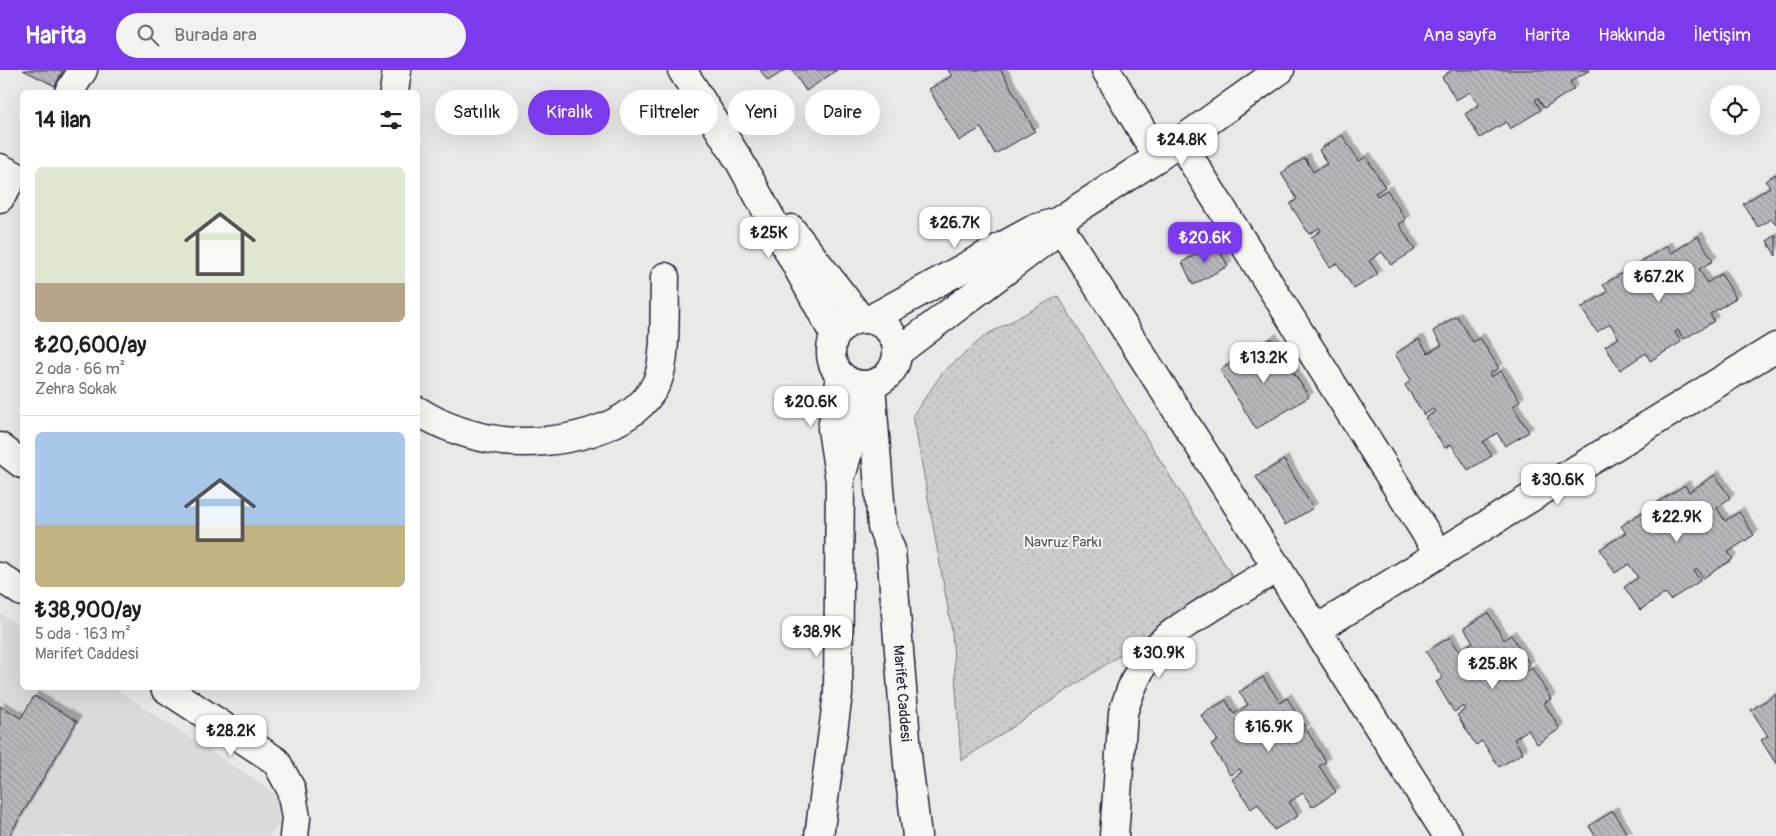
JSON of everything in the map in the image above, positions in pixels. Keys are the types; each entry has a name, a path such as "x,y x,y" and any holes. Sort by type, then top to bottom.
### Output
{"street":[{"path":"70,90 84,70"},
{"path":"394,90 397,70"},
{"path":"682,70 740,162 835,336"},
{"path":"1106,70 1158,157"},
{"path":"1057,222 1047,239 872,374 835,367 831,357 831,346 841,328 850,322 866,318 1034,229 1057,222 1158,157 1280,70"},
{"path":"1180,142 1439,554"},
{"path":"740,162 866,318 882,323 896,340 832,429 840,481 838,694 819,836"},
{"path":"0,198 12,168"},
{"path":"1057,222 1448,836"},
{"path":"420,412 454,430 511,441 552,440 611,425 622,419 636,410 647,397 656,383 662,368 665,277"},
{"path":"1317,629 1776,347"},
{"name":"Marifet Caddesi","path":"872,374 896,529 891,550 907,754 917,836"},
{"path":"0,447 20,462"},
{"path":"1114,836 1122,723 1129,694 1137,676 1148,658 1178,628 1278,567"},
{"path":"0,578 20,591"},
{"path":"168,690 276,761 291,789 296,818 294,836"}],"shaded area":[{"path":"0,613 20,627 20,690 117,690 279,796 281,822 269,836 0,836"}],"green space":[{"name":"Navruz Parkı","path":"1058,296 1234,579 961,761 952,631 913,415 943,372 986,335"}],"building":[{"path":"23,70 63,70 55,86"},
{"path":"760,70 785,70 768,81"},
{"path":"792,70 837,70 807,90 805,90"},
{"path":"948,70 1001,70 1035,131 995,154 981,128 959,141 929,89 952,76"},
{"path":"1452,70 1590,70 1570,82 1574,89 1544,108 1538,98 1535,100 1541,110 1510,129 1506,122 1480,138 1465,114 1479,105 1470,92 1456,100 1442,77"},
{"path":"1342,135 1359,161 1366,157 1385,187 1375,193 1377,196 1387,190 1406,220 1399,224 1415,250 1391,265 1382,252 1369,261 1378,274 1354,289 1337,263 1330,267 1311,237 1321,231 1319,228 1309,234 1290,204 1297,199 1281,173 1305,158 1313,172 1327,164 1319,150"},
{"path":"1776,174 1776,225 1772,219 1758,227 1743,204 1770,187 1765,181"},
{"path":"1776,235 1776,256 1767,241"},
{"path":"1698,236 1713,261 1699,269 1707,283 1721,274 1736,298 1710,314 1714,321 1684,339 1678,330 1675,332 1681,342 1650,361 1646,353 1620,370 1605,346 1619,338 1610,324 1597,332 1581,308 1608,292 1603,285 1634,266 1640,276 1643,274 1637,264 1667,246 1672,253"},
{"path":"1216,244 1228,266 1193,285 1182,262"},
{"path":"1457,316 1473,342 1480,338 1499,368 1489,374 1491,377 1501,371 1520,401 1513,406 1529,432 1505,446 1497,433 1483,442 1492,456 1468,470 1451,444 1445,448 1425,418 1435,412 1433,409 1424,415 1405,385 1411,380 1395,354 1419,339 1428,353 1442,345 1433,331"},
{"path":"1272,338 1309,397 1256,429 1220,370"},
{"path":"1284,460 1313,508 1285,525 1256,477"},
{"path":"1715,475 1730,498 1717,508 1725,521 1739,512 1754,535 1728,552 1733,559 1703,578 1697,569 1694,571 1700,581 1670,600 1666,593 1640,610 1624,587 1638,578 1629,564 1615,573 1600,549 1626,533 1621,526 1652,506 1658,516 1661,514 1655,504 1685,485 1689,492"},
{"path":"1488,613 1504,640 1511,635 1530,665 1520,671 1522,674 1532,668 1551,699 1544,703 1560,729 1537,744 1528,730 1514,739 1523,753 1499,767 1482,741 1476,745 1457,715 1466,709 1464,706 1454,712 1436,682 1443,678 1426,652 1450,637 1459,651 1473,642 1464,628"},
{"path":"1263,677 1280,703 1287,698 1306,729 1296,734 1298,737 1307,731 1326,762 1319,766 1336,792 1312,807 1303,793 1289,802 1298,816 1274,830 1258,804 1251,809 1232,779 1242,772 1240,769 1230,775 1211,745 1218,741 1201,715 1226,700 1234,714 1248,705 1239,692"},
{"path":"1775,695 1776,764 1761,740 1768,736 1751,710"},
{"path":"34,696 77,721 9,836 0,836 0,706 21,718"},
{"path":"1613,811 1628,836 1595,836 1589,826"}]}
